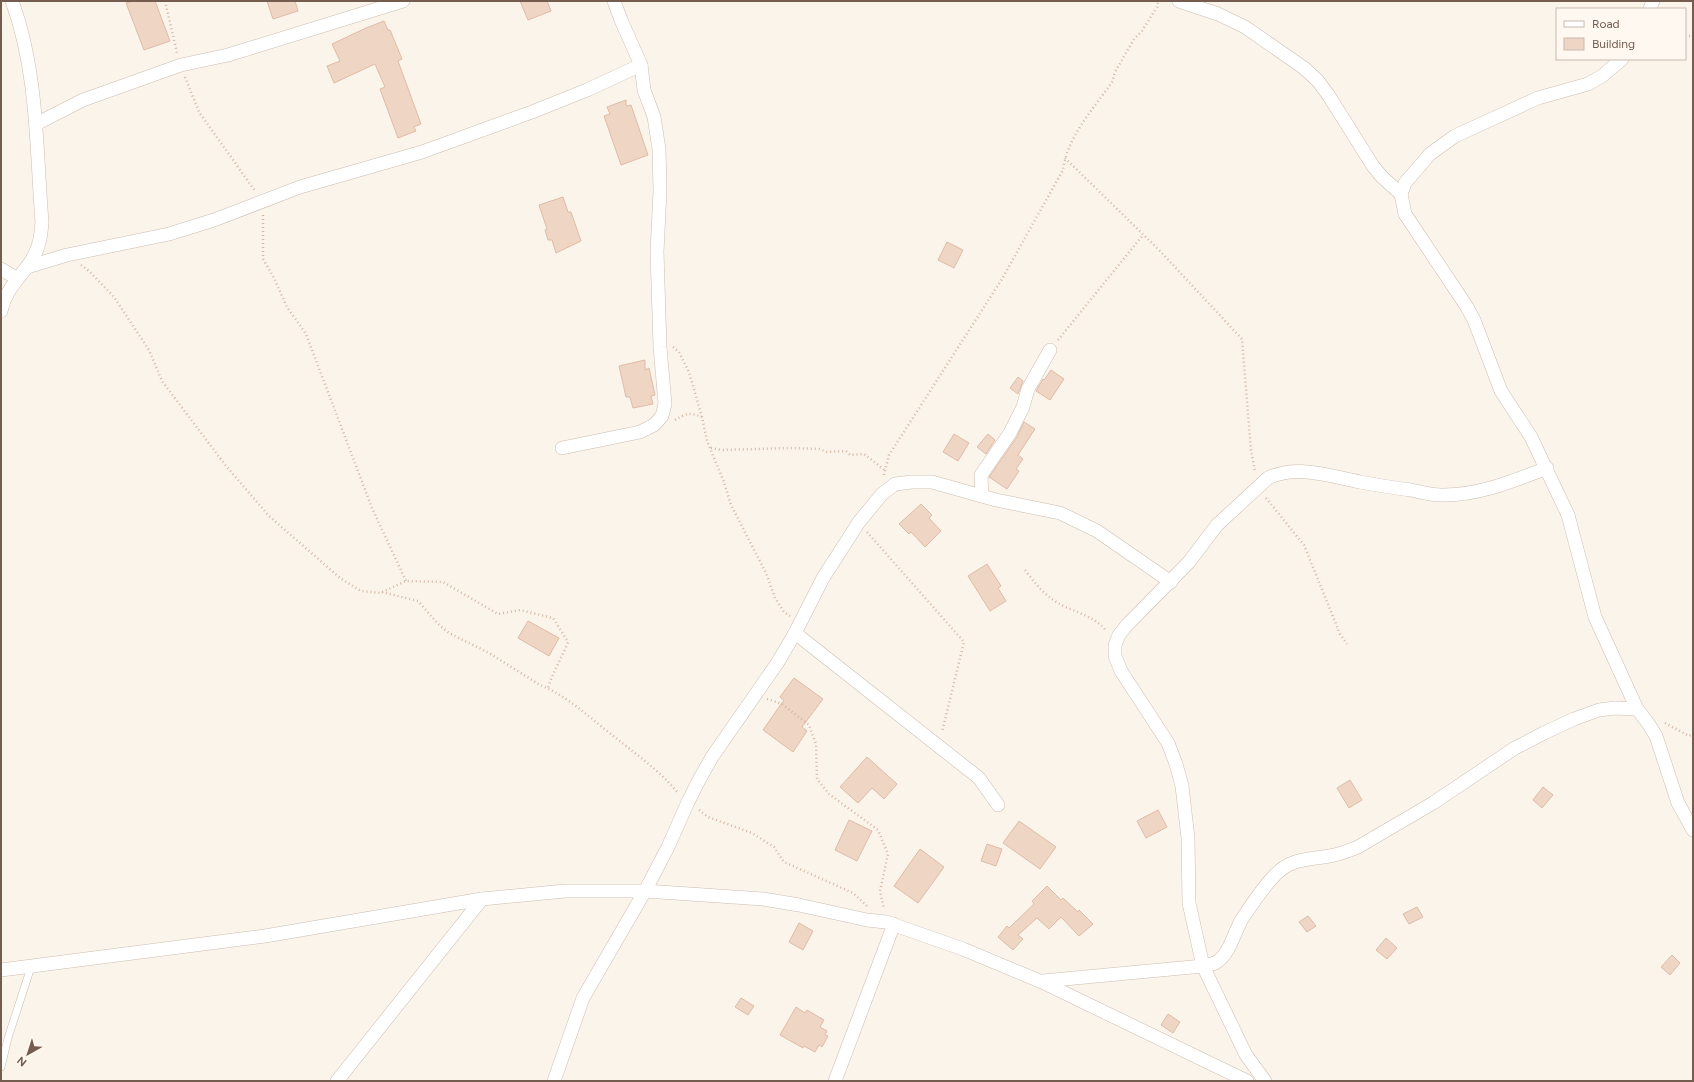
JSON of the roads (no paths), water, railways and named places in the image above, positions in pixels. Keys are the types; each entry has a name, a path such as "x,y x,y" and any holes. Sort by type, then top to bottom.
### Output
{"street":[{"path":"1,311 7,293 16,278 27,267 35,254 41,238 42,222 36,124 30,70 19,21 12,1"},
{"path":"36,124 83,100 181,65 228,55 403,1"},
{"path":"562,448 640,432 654,424 662,416 665,404 660,347 657,252 660,190 659,149 654,117 644,90 641,65 614,1"},
{"path":"1179,1 1218,14 1245,27 1304,68 1318,81 1329,96 1373,166 1382,177 1401,194"},
{"path":"1621,60 1602,76 1588,84 1538,98 1455,136 1430,154 1405,183 1401,194 1405,214 1470,314 1502,391 1531,437 1547,468 1568,515 1596,617 1637,709 1656,736 1678,802 1686,820 1693,830"},
{"path":"27,267 67,255 169,234 214,220 263,202 300,186 422,152 490,128 587,90 641,65"},
{"path":"1,269 16,278"},
{"path":"982,496 981,476 1010,433 1023,407 1028,390 1050,350"},
{"path":"1265,1081 1246,1055 1203,966 1189,903 1188,838 1182,786 1176,764 1168,743 1121,671 1115,656 1115,645 1127,625 1189,562 1217,525 1268,478 1278,474 1320,472 1359,482 1440,495 1460,495 1483,491 1547,468"},
{"path":"554,1081 583,998 645,891 668,847 688,802 712,757 735,726 778,662 822,578 859,522 882,494 895,484 932,482 982,496 1046,509 1074,518 1098,531 1171,582"},
{"path":"797,628 979,778 998,806"},
{"path":"1042,982 1203,966 1216,963 1225,953 1245,914 1275,874 1286,866 1300,859 1344,853 1358,847 1433,803 1516,748 1574,719 1599,710 1615,708 1637,709"},
{"path":"1,970 265,936 482,899 565,891 645,891 763,899 799,905 867,920 890,923 963,949 1042,982 1246,1081"},
{"path":"337,1081 482,899"},
{"path":"835,1081 890,923"}],"lane":[{"path":"1,1067 8,1038 31,967"}]}
